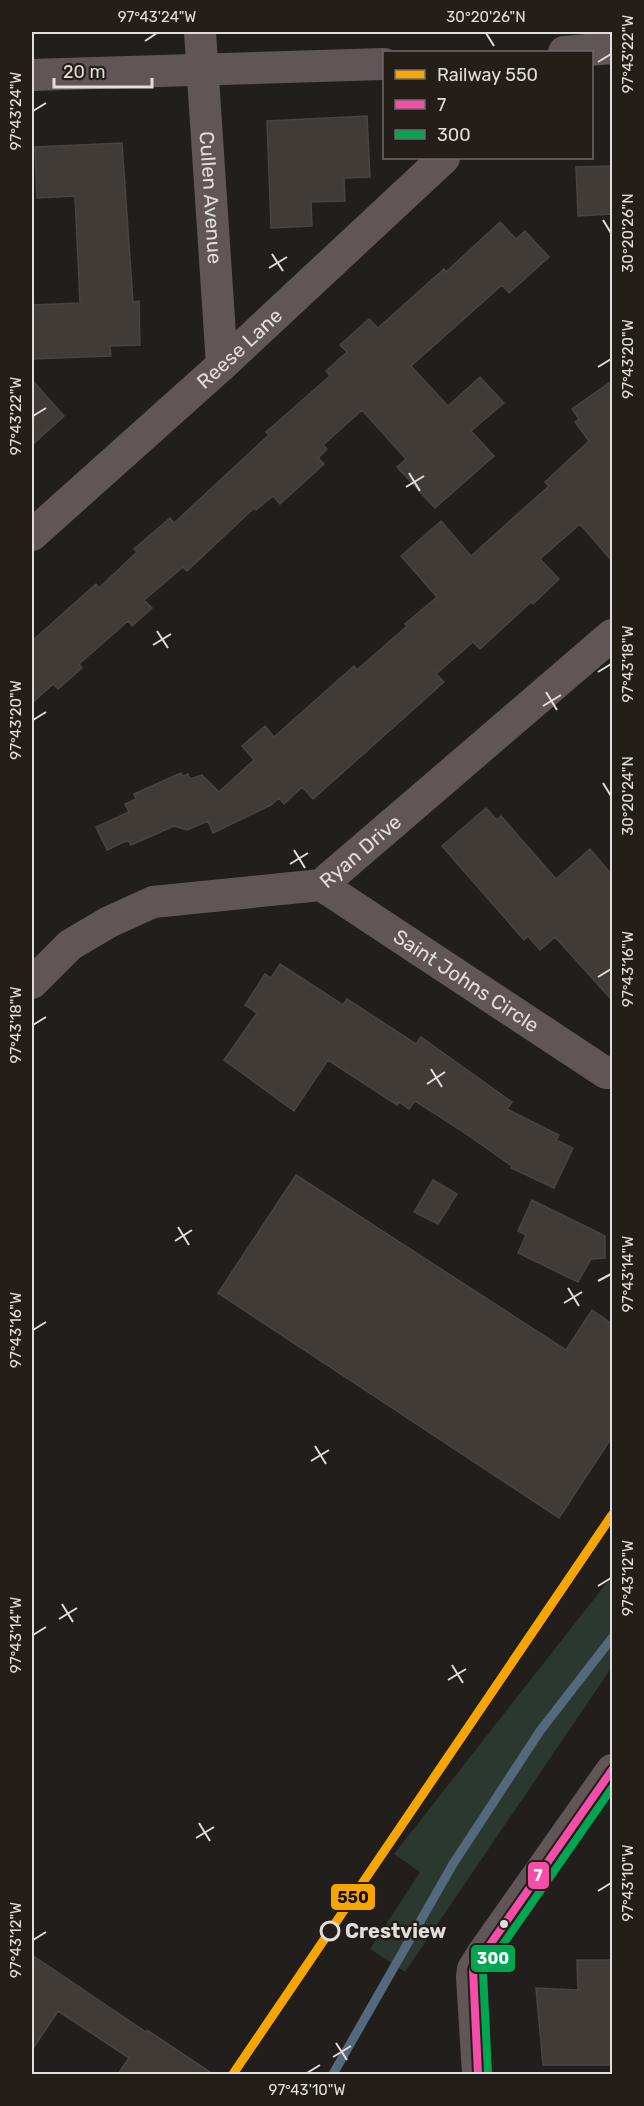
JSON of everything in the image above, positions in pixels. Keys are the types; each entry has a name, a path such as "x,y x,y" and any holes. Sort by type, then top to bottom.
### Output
{"street":[{"name":"Cullen Avenue","path":"200,32 222,364"},
{"path":"576,51 612,48"},
{"path":"32,75 383,64"},
{"name":"Reese Lane","path":"32,535 222,364 443,159"},
{"name":"Ryan Drive","path":"32,983 70,945 109,922 153,902 321,885 612,635"},
{"name":"Saint Johns Circle","path":"321,885 606,1073 612,1073"},
{"path":"478,2074 472,1977 474,1969 612,1770"}],"green space":[{"path":"612,1576 612,1667 405,1972 370,1949 420,1872 394,1854"}],"building":[{"path":"367,116 370,177 344,178 345,201 311,202 312,226 271,228 267,121"},
{"path":"122,143 133,302 139,301 140,345 110,346 111,356 32,359 32,305 80,303 75,196 37,198 35,147"},
{"path":"612,166 612,214 578,216 576,167"},
{"path":"500,222 516,239 525,231 549,257 509,293 502,285 411,366 448,406 480,377 504,403 471,431 494,456 435,508 397,467 406,459 362,410 323,445 327,449 318,458 324,464 280,504 273,496 256,510 254,508 187,571 183,567 144,600 152,608 132,626 128,621 79,664 82,668 58,689 53,684 32,703 32,641 96,584 99,588 137,552 134,549 170,518 174,523 269,435 266,432 330,376 326,371 347,352 340,345 369,319 378,328 444,269 446,272"},
{"path":"32,380 64,416 32,445"},
{"path":"612,381 612,561 580,524 540,559 559,579 480,649 473,642 436,674 444,682 313,799 302,787 284,804 279,798 271,805 213,833 208,821 187,830 174,826 131,845 128,840 107,850 96,827 129,812 125,804 136,799 134,794 181,773 183,776 188,774 190,779 202,775 219,792 254,760 242,746 265,726 274,737 354,666 357,670 407,626 405,624 437,597 401,556 441,521 471,556 549,486 545,482 589,441 575,422 579,419 572,409"},
{"path":"486,808 497,820 501,816 556,879 590,849 612,875 612,1000 555,937 540,950 528,936 524,940 442,846"},
{"path":"280,964 343,1005 347,999 416,1044 421,1037 512,1102 507,1109 559,1135 556,1140 573,1148 554,1188 511,1168 512,1166 459,1129 415,1101 409,1109 399,1102 397,1105 328,1060 294,1111 224,1060 257,1013 245,1005 265,974 271,978"},
{"path":"296,1175 566,1350 592,1310 612,1324 612,1437 559,1518 218,1293"},
{"path":"433,1180 457,1194 438,1224 414,1212"},
{"path":"532,1200 605,1236 605,1258 591,1259 578,1282 518,1253 526,1235 518,1231"},
{"path":"32,1955 213,2074 118,2074 129,2058 58,2011 32,2050"},
{"path":"577,1960 612,1960 612,2065 543,2065 536,1988 578,1990"}],"waterway":[{"path":"333,2074 453,1864 540,1731 612,1638"}],"rail line":[{"name":"550","path":"233,2074 612,1515"}],"transit line":[{"name":"7","path":"478,2074 473,1969 612,1770"},
{"name":"300","path":"488,2073 483,1973 612,1788"}],"place":[{"name":"Crestview","path":"330,1931"}]}
